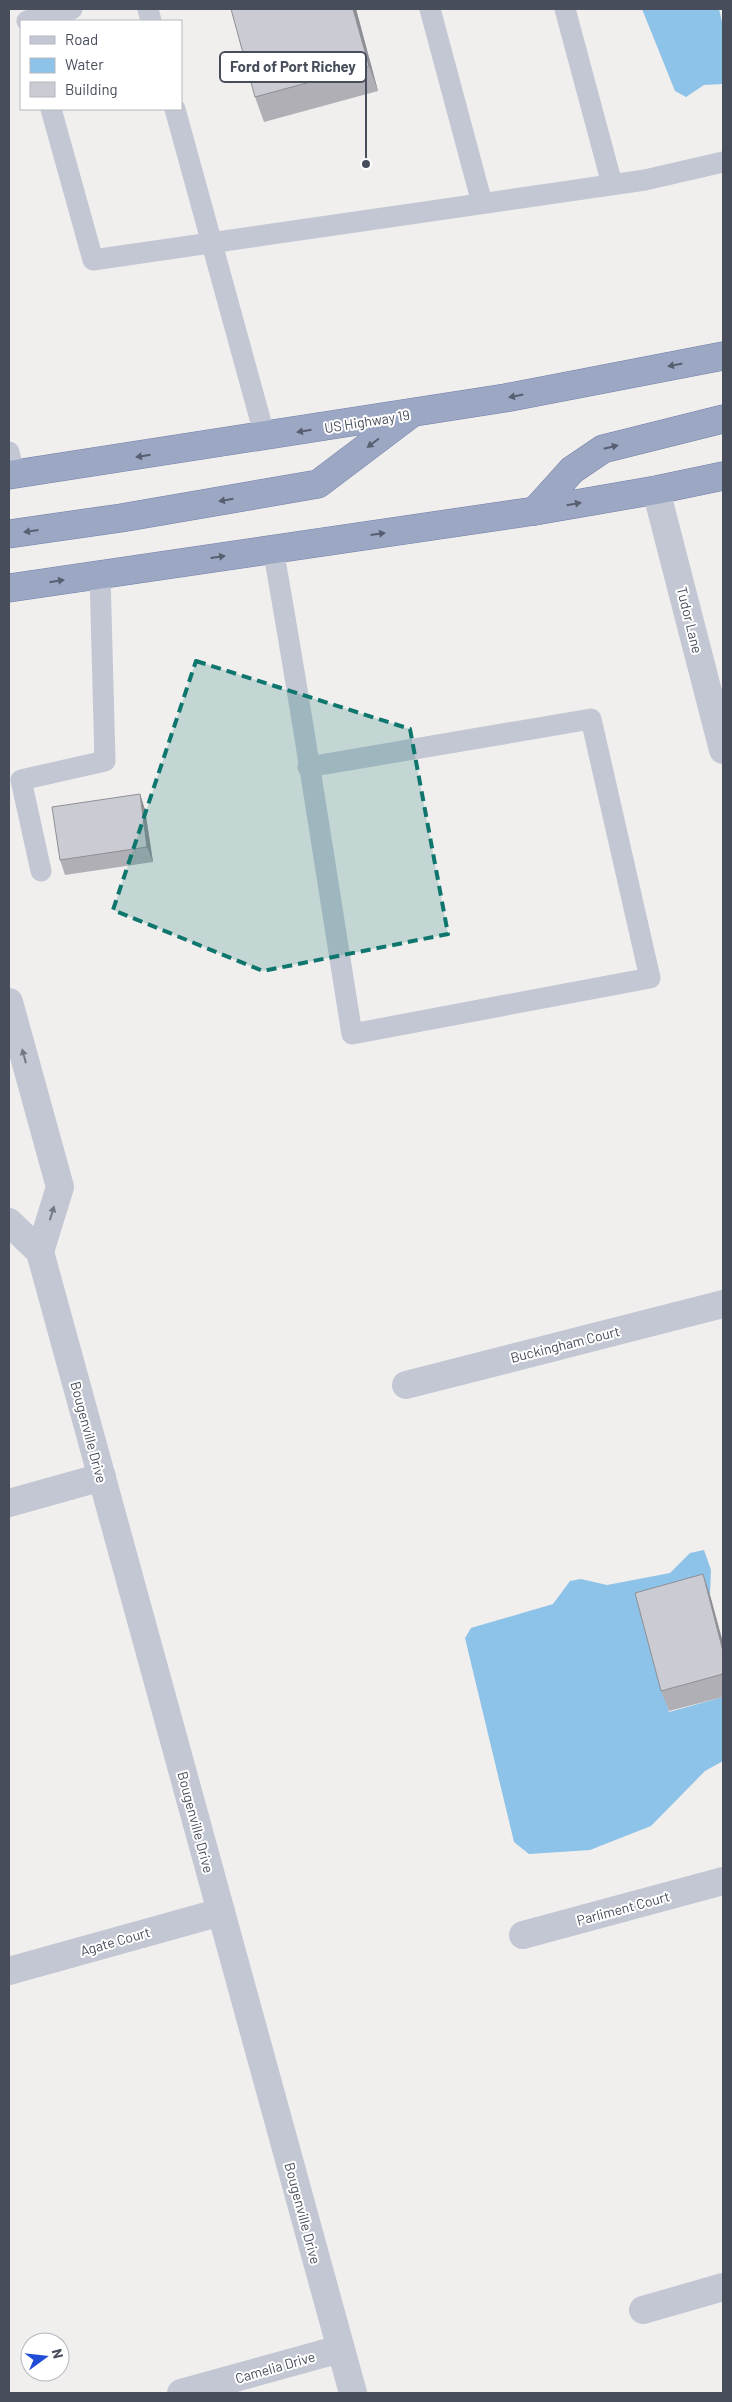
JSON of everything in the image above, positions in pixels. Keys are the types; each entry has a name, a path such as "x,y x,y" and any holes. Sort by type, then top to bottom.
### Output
{"highway":[{"name":"US Highway 19","path":"11,467 265,437 505,398 723,356"},
{"path":"9,534 120,518 318,484 412,414"},
{"path":"535,511 572,470 603,449 723,420"},
{"path":"9,588 535,511 656,490 723,476"}],"street":[{"name":"Tudor Lane","path":"656,490 723,750"},
{"path":"9,1002 60,1187 40,1252 9,1222"},
{"name":"Bougenville Drive","path":"40,1252 353,2393"},
{"name":"Buckingham Court","path":"406,1385 723,1304"},
{"path":"9,1503 102,1478"},
{"name":"Parliment Court","path":"523,1935 723,1881"},
{"name":"Agate Court","path":"9,1971 221,1912"},
{"path":"643,2310 723,2287"},
{"name":"Camelia Drive","path":"180,2393 340,2348"}],"lane":[{"path":"31,20 72,9"},
{"path":"430,9 482,203"},
{"path":"565,9 612,184"},
{"path":"51,110 93,260 645,180 723,162"},
{"path":"175,110 265,437"},
{"path":"273,549 295,672 308,767 352,1034 650,978 591,719 308,767"},
{"path":"41,871 20,780 105,761 100,574"}],"highlighted area":[{"path":"196,661 410,729 448,934 263,971 113,910"}],"water":[{"path":"642,9 719,9 723,26 723,84 704,85 686,97 675,91"},
{"path":"704,1550 711,1570 710,1594 641,1613 669,1712 723,1697 723,1761 705,1771 651,1826 590,1850 529,1854 514,1842 465,1638 471,1628 553,1604 570,1581 581,1579 607,1585 670,1573 690,1553"}],"building":[{"path":"231,9 353,9 369,66 255,97"},
{"path":"140,794 147,847 60,860 52,807"},
{"path":"703,1574 723,1651 723,1674 661,1691 635,1593"}],"place":[{"name":"Ford of Port Richey","path":"366,164"}]}
